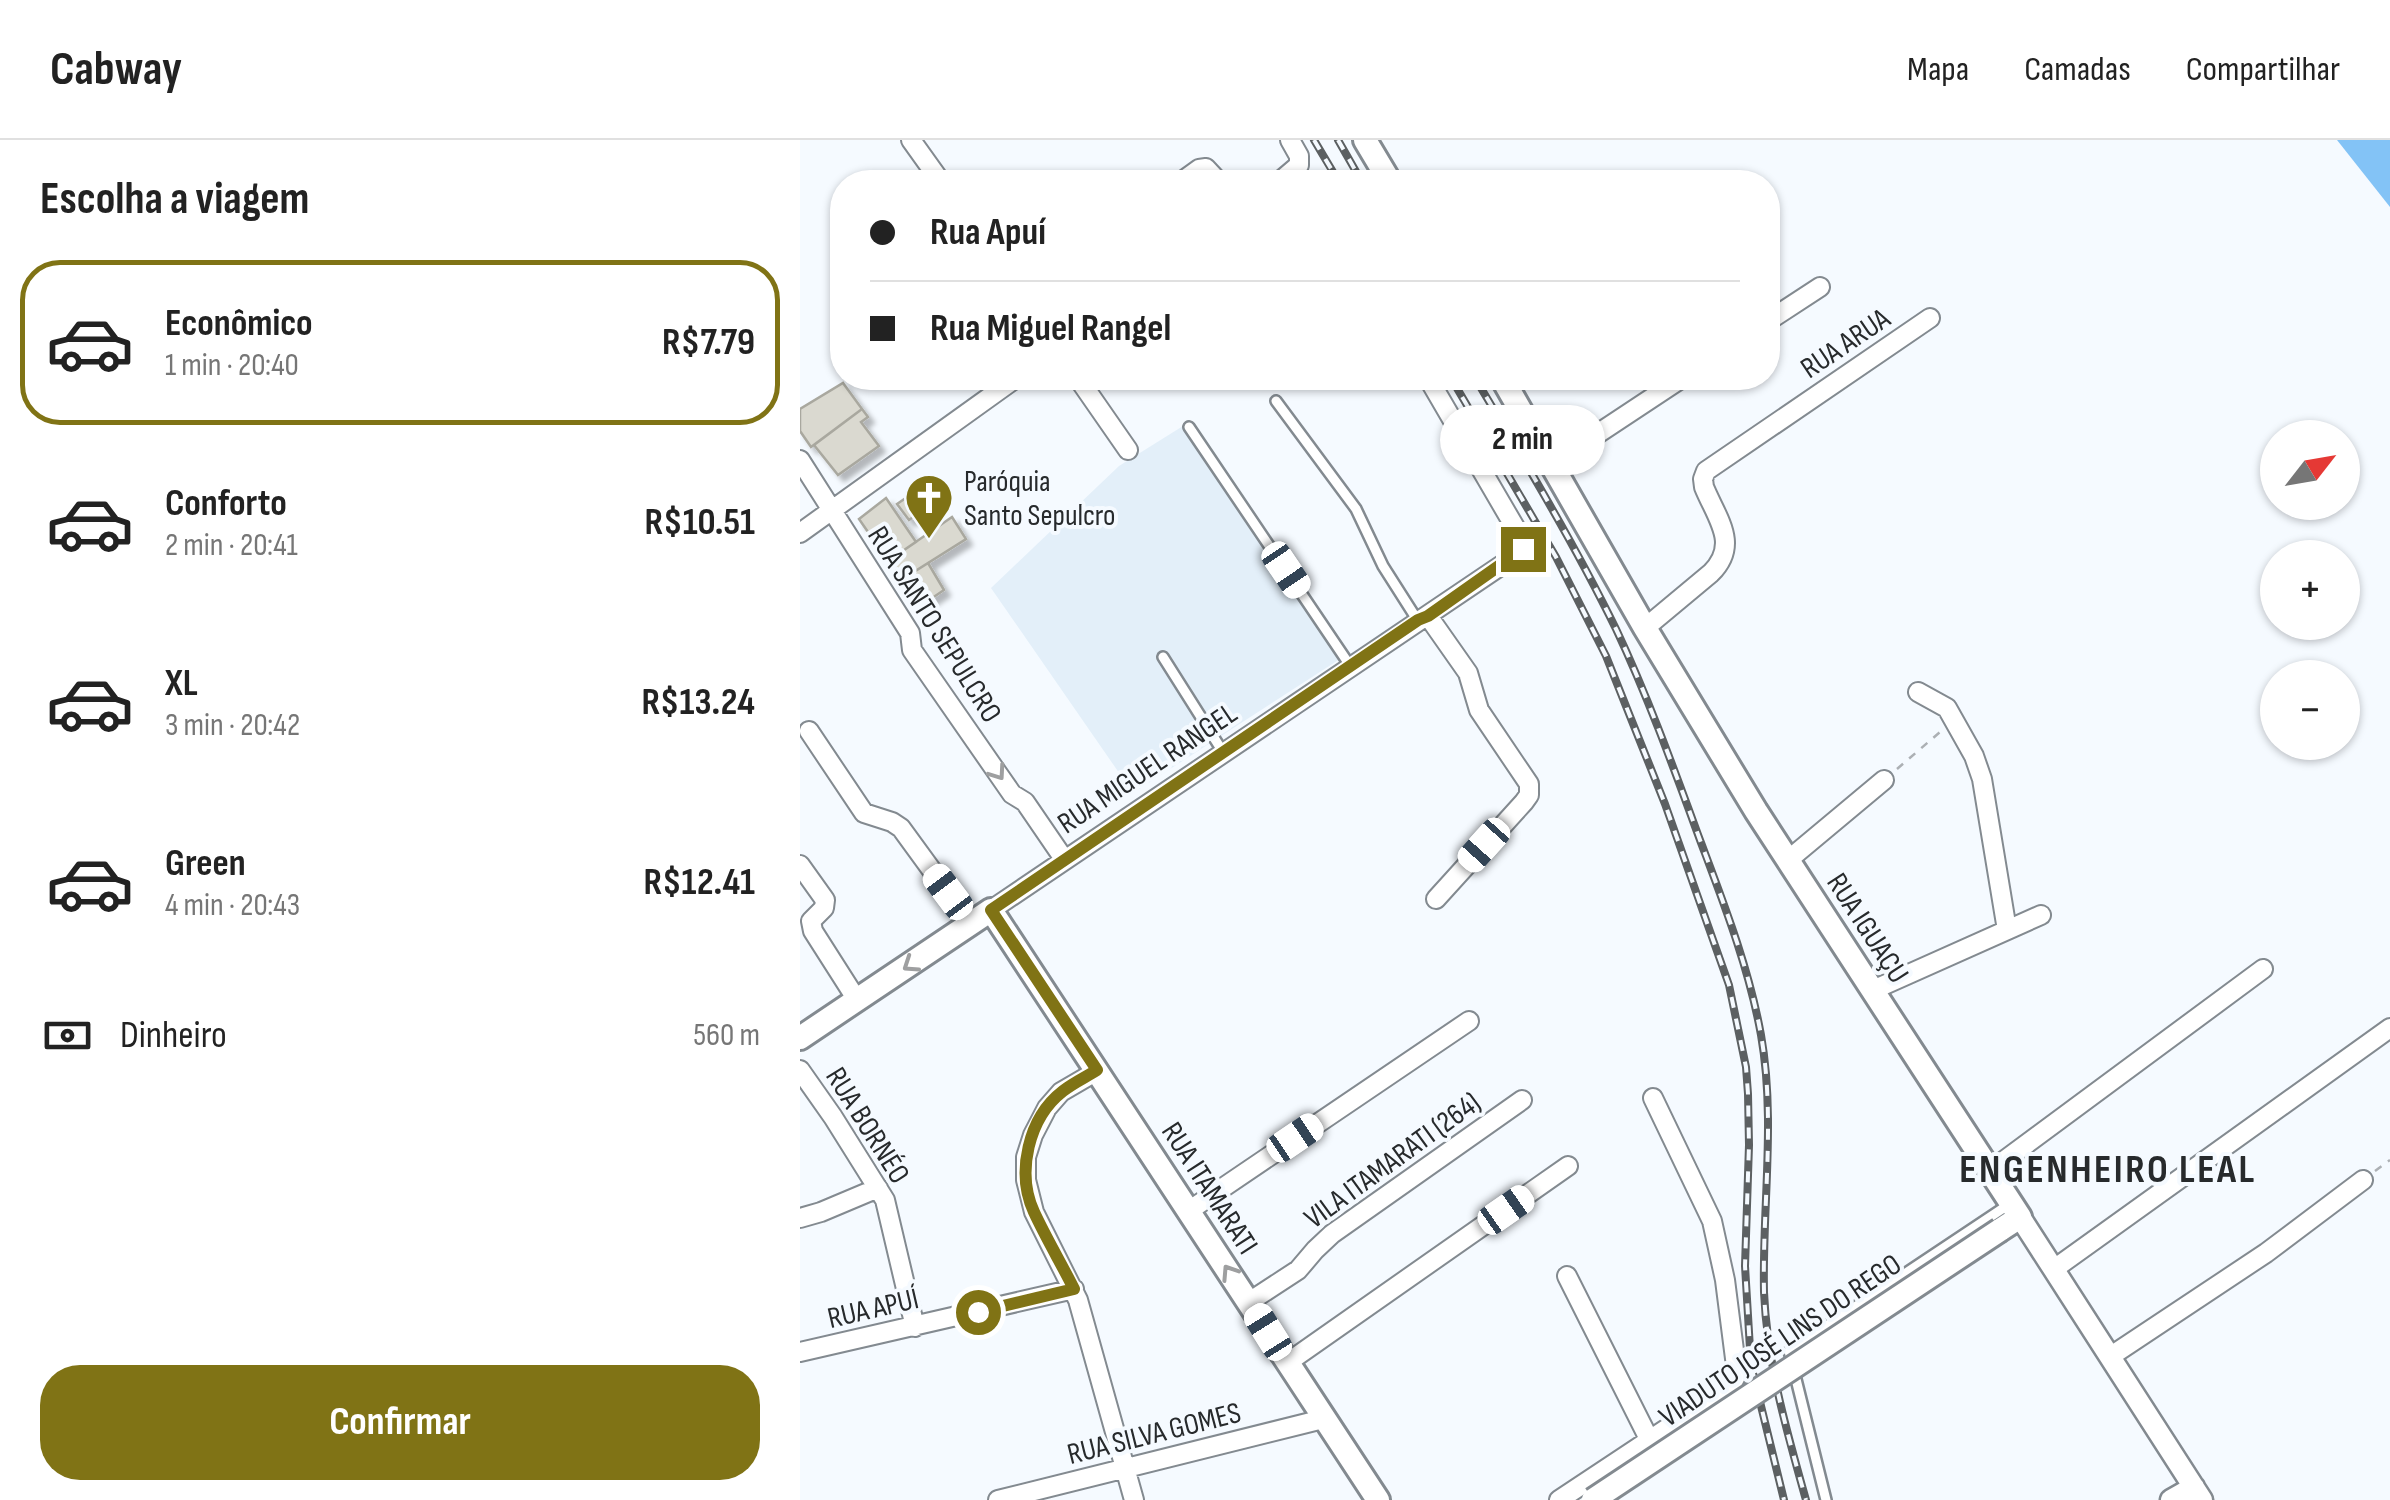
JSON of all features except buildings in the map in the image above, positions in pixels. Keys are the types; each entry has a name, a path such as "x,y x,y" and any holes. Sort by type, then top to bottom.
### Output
{"main road":[{"path":"1365,140 1383,170"},
{"name":"RUA IGUAÇU","path":"1509,390 1645,628 1787,861 1990,1171 2010,1217"},
{"name":"RUA MIGUEL RANGEL","path":"800,1039 991,910"},
{"name":"RUA ITAMARATI","path":"991,910 1378,1500"},
{"name":"VIADUTO JOSÉ LINS DO REGO","path":"1593,1500 2010,1217"}],"street":[{"path":"911,140 932,170"},
{"path":"1780,313 1820,286"},
{"name":"RUA ARUA","path":"1645,628 1711,573 1726,553 1724,534 1704,487 1706,472 1930,318"},
{"path":"800,533 999,390"},
{"path":"1086,390 1128,450"},
{"name":"RUA MIGUEL RANGEL","path":"991,910 1521,552 1524,545 1435,390"},
{"path":"1552,464 1664,390"},
{"name":"RUA SANTO SEPULCRO","path":"800,460 910,633 912,650 1012,794 1024,802 1064,859"},
{"path":"1423,618 1468,673 1476,705 1530,790 1524,802 1436,899"},
{"path":"1918,692 1946,708 1974,756 1982,779 2007,930"},
{"path":"809,730 864,813 896,824 971,924"},
{"path":"1787,861 1884,780"},
{"path":"800,864 825,900 824,908 812,921 813,930 857,1000"},
{"path":"1872,990 2041,915"},
{"path":"1990,1171 2263,968"},
{"path":"1190,1210 1469,1021"},
{"path":"2054,1269 2390,1028"},
{"name":"RUA BORNÉO","path":"800,1070 878,1188 891,1220 915,1327"},
{"path":"1097,1070 1062,1092 1047,1108 1026,1157 1028,1195 1074,1289 1134,1500"},
{"path":"1559,1500 1731,1386 1737,1374 1717,1239 1704,1199 1653,1098"},
{"name":"VILA ITAMARATI (264)","path":"1249,1302 1298,1270 1332,1234 1522,1100"},
{"path":"1287,1363 1568,1166"},
{"path":"2111,1356 2266,1253 2363,1180"},
{"path":"800,1218 878,1188"},
{"name":"RUA IGUAÇU","path":"2010,1217 2054,1269 2198,1493"},
{"path":"1567,1276 1650,1439"},
{"name":"RUA APUÍ","path":"800,1352 1074,1289"},
{"name":"RUA SILVA GOMES","path":"998,1500 1324,1419"},
{"path":"2171,1500 2198,1493"}],"lane":[{"path":"1276,401 1356,509 1383,566 1423,618"},
{"path":"1190,427 1351,667"},
{"path":"1163,657 1223,753"},
{"path":"1826,1500 1789,1350 2010,1217"}],"path":[{"path":"1884,780 1954,721"}],"shaded area":[{"path":"2337,140 2390,140 2390,207"},
{"path":"1183,426 1343,657 1133,793 991,588 1119,466"}],"railway":[{"path":"1314,140 1332,170"},
{"path":"1338,140 1355,170"},
{"path":"1458,390 1556,557 1606,656 1665,804 1729,985 1748,1094 1745,1266 1751,1365 1784,1500"},
{"path":"1482,390 1566,533 1616,629 1670,760 1743,961 1761,1035 1768,1099 1764,1292 1769,1345 1806,1500"}],"place":[{"name":"Paróquia Santo Sepulcro","path":"929,540"}],"district":[{"name":"ENGENHEIRO LEAL","path":"2108,1168"}],"route":[{"path":"978,1312 1074,1289 1034,1212 1028,1195 1026,1157 1047,1108 1062,1092 1097,1070 991,910 1523,549"}]}
